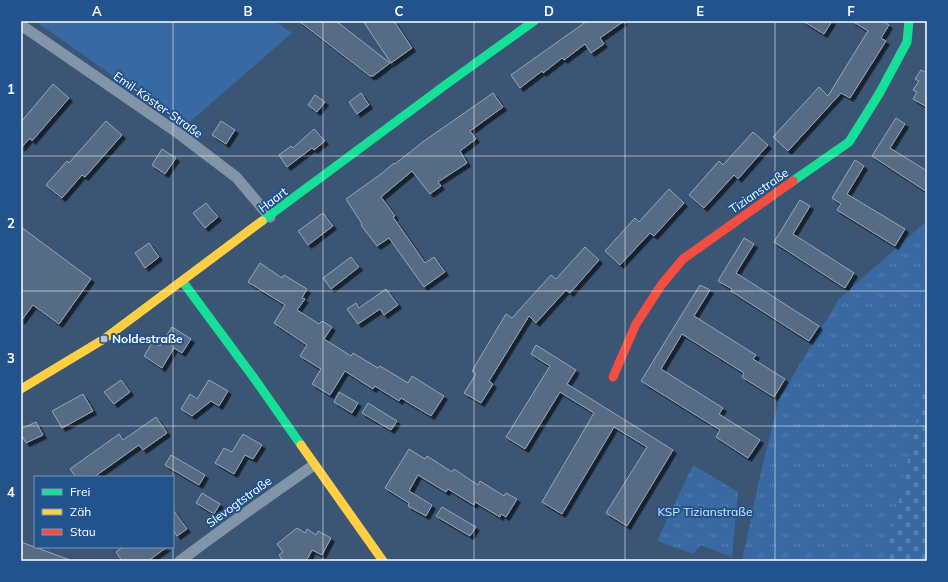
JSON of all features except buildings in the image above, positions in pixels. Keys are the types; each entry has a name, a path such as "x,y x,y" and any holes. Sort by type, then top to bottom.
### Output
{"street":[{"name":"Haart","path":"21,390 104,340 448,83 534,21"},
{"name":"Tizianstraße","path":"613,376 636,324 662,284 683,259 849,142 879,94 907,42 909,21"},
{"name":"Emil-Köster-Straße","path":"21,25 178,133 236,177 270,217"},
{"path":"183,282 254,378 383,561"},
{"name":"Slevogtstraße","path":"180,561 224,530 258,503 314,465"}],"green space":[{"path":"35,21 275,21 292,33 184,127"},
{"path":"927,223 927,374 885,561 742,561 757,489 779,399 839,299 923,224"},
{"path":"927,374 927,561 885,561"},
{"name":"KSP Tizianstraße","path":"693,465 738,492 732,557 701,545 693,554 657,541"}],"traffic: fast":[{"path":"262,221 534,21"},
{"path":"793,181 849,142 879,94 907,42 909,21"},
{"path":"183,282 254,378 301,445"}],"traffic: slow":[{"path":"21,389 104,339 262,221"},
{"path":"301,445 383,561"}],"traffic: jam":[{"path":"613,377 636,324 662,284 683,259 793,181"}],"place":[{"name":"Noldestraße","path":"104,339"}]}
